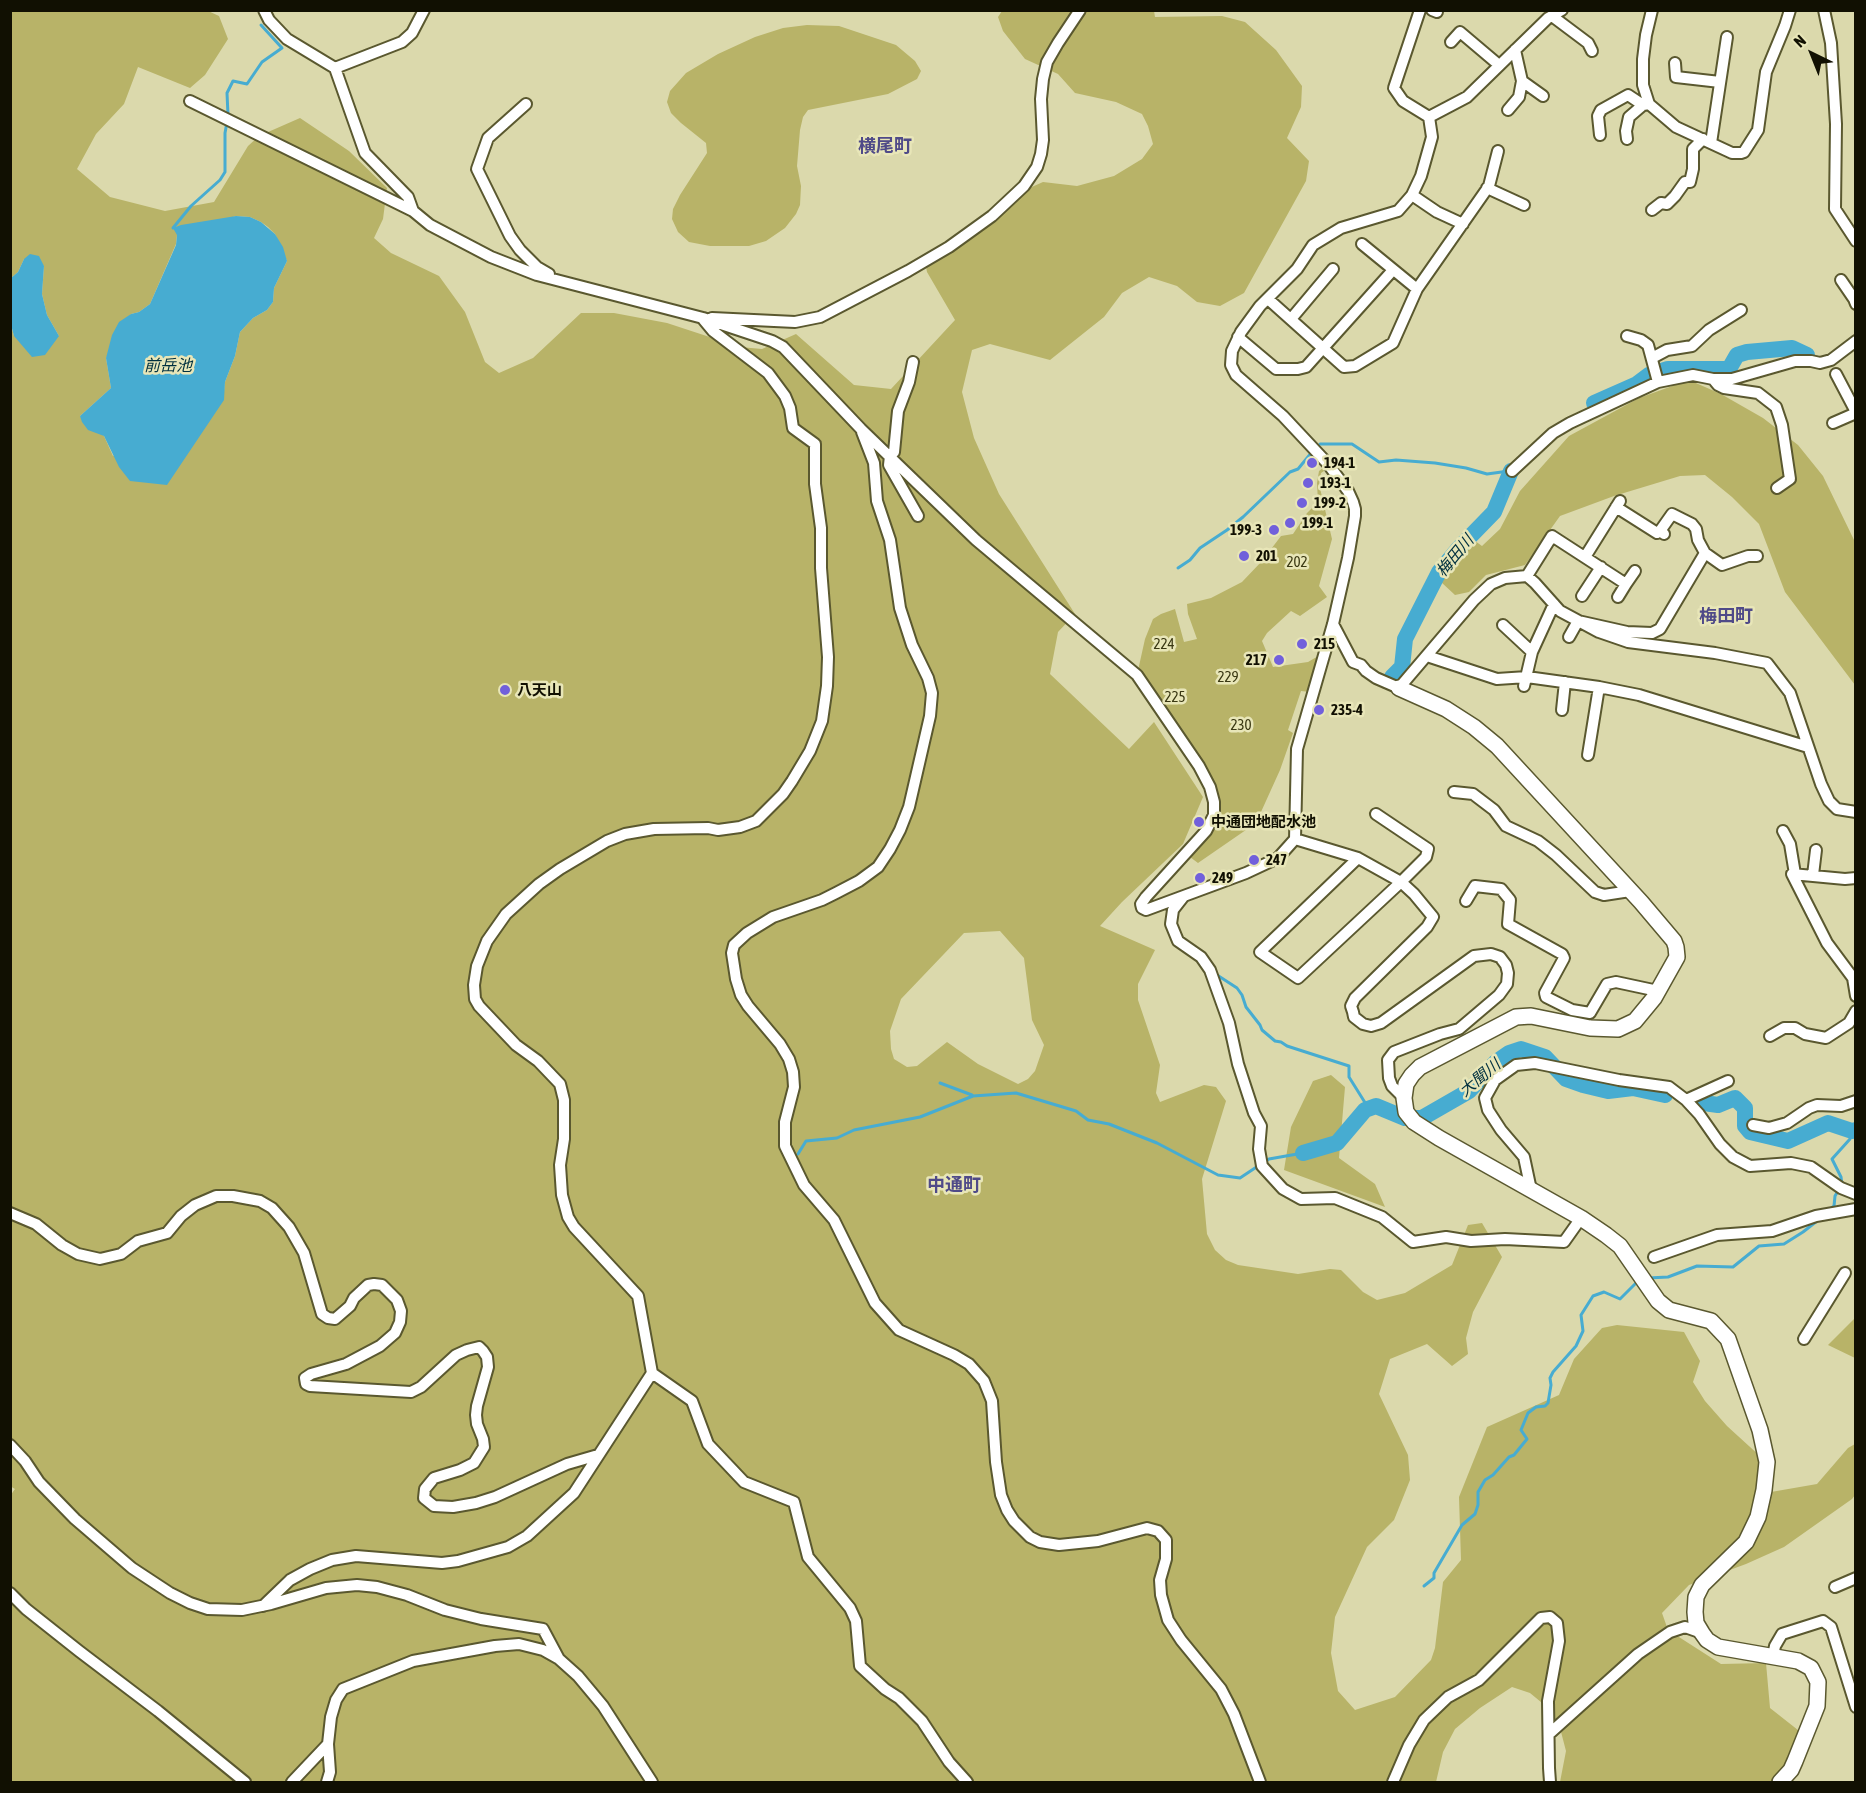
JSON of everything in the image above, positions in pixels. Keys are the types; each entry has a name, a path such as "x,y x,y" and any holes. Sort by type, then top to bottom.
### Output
{"street":[{"path":"264,10 269,20 287,39 335,68 365,153 408,197 413,211"},
{"path":"335,68 402,42 412,33 424,10"},
{"path":"702,318 795,322 820,317 949,247 992,216 1024,186 1037,167 1043,140 1041,99 1047,62 1080,10"},
{"path":"190,101 413,211 430,225 491,257 537,275 702,318 772,340 783,347 861,429 1000,562 1132,670 1199,766 1210,787 1214,802 1214,815 1206,831 1146,897 1141,904 1146,910 1246,873 1278,858 1295,839 1297,749 1308,710 1319,685 1322,656 1335,645 1339,624 1337,595 1358,509 1328,464 1283,416 1236,375 1231,365 1232,351 1238,337 1254,315 1297,269 1313,245 1341,228 1398,211 1412,195 1421,176 1432,137 1429,117 1403,100 1394,88 1420,10"},
{"path":"1429,117 1467,97 1547,15 1562,10"},
{"path":"1646,104 1643,59 1652,10"},
{"path":"1600,135 1598,116 1601,110 1628,95 1646,104 1676,127 1732,153 1744,152 1752,142 1759,122 1766,72 1790,10"},
{"path":"1824,10 1831,44 1835,209 1856,241"},
{"path":"1547,15 1588,43 1592,51"},
{"path":"1451,42 1463,28 1499,65"},
{"path":"1652,210 1661,203 1667,204 1685,182 1690,182 1693,169 1693,149 1707,141 1727,37"},
{"path":"1508,110 1518,97 1522,81 1515,50"},
{"path":"1675,63 1676,77 1720,82"},
{"path":"1522,81 1543,96"},
{"path":"526,104 488,138 477,169 510,236 520,250 537,267 562,282"},
{"path":"1628,139 1626,131 1629,117 1646,104"},
{"path":"1268,298 1344,367 1355,366 1393,343 1417,289 1487,188 1498,151"},
{"path":"1487,188 1524,206"},
{"path":"1412,195 1437,212 1462,224"},
{"path":"1362,244 1417,289"},
{"path":"1291,319 1333,269"},
{"path":"1238,337 1276,369 1306,367 1393,270"},
{"path":"1841,280 1856,304"},
{"path":"1652,358 1667,350 1692,346 1709,330 1741,310"},
{"path":"263,1606 290,1580 332,1560 356,1556 442,1563 458,1561 508,1547 527,1536 574,1493 652,1373 638,1296 574,1227 568,1216 562,1195 560,1165 564,1140 564,1100 560,1084 538,1061 509,1038 479,1006 474,985 477,966 487,941 506,914 538,884 607,841 625,834 654,829 708,828 718,830 740,827 756,821 783,794 792,781 810,751 822,721 828,657 821,568 821,528 815,484 815,444 793,428 790,408 785,396 768,373 713,331 702,318"},
{"path":"1627,336 1641,340 1648,345 1658,382"},
{"path":"1820,363 1831,360 1856,341"},
{"path":"1512,471 1553,433 1570,423 1658,382 1693,375 1713,379 1732,379 1795,361 1820,363 1841,377 1856,412 1833,423"},
{"path":"913,362 909,382 898,411 894,452 890,456 889,465 918,516"},
{"path":"1713,379 1724,388 1758,393 1776,407 1782,425 1790,479 1777,488"},
{"path":"861,429 874,464 877,501 890,540 900,608 912,645 928,678 932,693 930,716 909,807 900,830 878,867 859,881 829,897 773,917 747,933 734,945 732,953 741,995 780,1044 789,1059 793,1072 794,1087 785,1122 785,1146 804,1185 834,1220 845,1239 875,1303 899,1330 962,1359 984,1381 992,1401 996,1462 1001,1495 1014,1521 1030,1537 1040,1542 1059,1545 1098,1541 1147,1528 1158,1531 1166,1540 1166,1559 1160,1580 1161,1595 1168,1620 1180,1640 1221,1689 1234,1714 1251,1764 1260,1782"},
{"path":"1585,557 1618,504 1657,533 1663,533 1672,514 1692,524 1705,553 1722,565 1748,556 1757,556"},
{"path":"1527,576 1552,536 1626,584"},
{"path":"1578,621 1627,632 1652,633 1660,629 1705,553"},
{"path":"1582,591 1601,567"},
{"path":"1618,597 1635,571"},
{"path":"1527,576 1560,611 1599,632 1628,642 1715,653 1767,663 1790,693 1829,801 1837,809 1856,812"},
{"path":"1399,688 1474,600 1491,584 1505,578 1527,576"},
{"path":"1526,681 1532,652 1554,604"},
{"path":"1569,637 1578,621"},
{"path":"1335,645 1339,624"},
{"path":"1503,625 1532,652"},
{"path":"1335,645 1353,662 1376,678 1446,709 1474,727 1497,746 1630,891 1674,941 1676,947 1677,957 1658,991 1635,1021 1618,1029 1590,1028 1531,1016 1516,1017 1420,1067 1406,1083 1408,1110"},
{"path":"1427,656 1497,679 1565,682 1639,695 1808,747"},
{"path":"1563,710 1565,682"},
{"path":"1588,756 1599,687"},
{"path":"1454,792 1473,794 1494,810 1506,826 1538,841 1556,855 1595,892 1604,895 1630,891"},
{"path":"1358,858 1260,952 1298,978 1426,857 1428,849 1376,814"},
{"path":"1783,831 1790,844 1795,874 1792,874 1822,935 1853,978 1856,996"},
{"path":"1295,839 1358,858 1401,882 1433,917 1427,927 1354,998 1351,1006 1354,1017 1358,1021 1371,1026 1381,1023 1474,956 1491,954 1500,957 1506,965 1507,984 1499,994 1459,1029 1394,1052 1388,1060 1392,1086 1408,1110 1439,1138 1581,1218 1620,1246 1658,1301 1669,1310 1711,1321 1728,1339 1760,1430 1767,1462 1764,1490 1758,1517 1746,1542 1702,1585 1696,1597 1696,1623 1707,1640 1718,1647 1798,1661 1811,1668 1818,1682 1817,1706 1791,1770 1780,1782"},
{"path":"1813,875 1816,850"},
{"path":"1795,874 1856,878"},
{"path":"1466,901 1475,886 1501,889 1510,900 1508,924 1562,954 1564,958 1545,993 1546,997 1572,1010 1590,1013 1607,984 1616,982 1658,991"},
{"path":"1184,895 1173,910 1171,924 1178,940 1201,957 1210,970 1229,1023 1247,1094 1260,1126 1259,1149 1262,1166 1283,1189 1301,1199 1335,1198 1382,1217 1413,1242 1446,1237 1471,1241 1505,1239 1564,1242 1581,1218"},
{"path":"1770,1036 1784,1028 1795,1028 1805,1034 1827,1038 1849,1023 1856,1011"},
{"path":"1531,1190 1524,1157 1500,1130 1488,1110 1485,1098 1495,1080 1516,1065 1535,1063 1669,1087 1686,1100 1733,1157 1750,1166 1791,1163 1811,1167 1838,1186 1856,1194"},
{"path":"1686,1100 1728,1082"},
{"path":"1753,1125 1769,1128 1787,1123 1809,1107 1841,1106 1856,1101"},
{"path":"10,1213 36,1224 62,1245 78,1254 100,1259 121,1254 138,1241 166,1233 195,1204 216,1196 233,1196 260,1201 272,1208 290,1227 304,1253 322,1314 335,1319 368,1285 374,1284 382,1285 397,1300 401,1311 400,1322 395,1333 380,1346 346,1364 311,1374 305,1378 306,1384 310,1386 411,1392 421,1387 456,1355 479,1347 487,1357 488,1367 477,1406 477,1424 484,1447 474,1463 434,1478 425,1490 424,1498 435,1506 453,1507 476,1503 495,1497 567,1464 598,1455"},
{"path":"1654,1257 1717,1235 1772,1231 1816,1216 1856,1209"},
{"path":"1804,1339 1845,1273"},
{"path":"652,1373 692,1401 708,1444 744,1482 794,1502 808,1557 849,1608 856,1621 860,1666 885,1689 899,1698 922,1721 950,1762 967,1782"},
{"path":"10,1445 26,1461 39,1482 75,1519 132,1568 190,1603 208,1609 242,1610 326,1588 357,1585 377,1587 407,1595 445,1610 481,1619 543,1629 559,1659"},
{"path":"1835,1587 1856,1578"},
{"path":"10,1593 26,1609 246,1782"},
{"path":"1393,1782 1409,1745 1424,1720 1449,1697 1479,1680 1541,1618 1550,1617 1557,1623 1559,1641 1548,1701 1550,1782"},
{"path":"1773,1656 1775,1646 1782,1634 1824,1621 1831,1627 1856,1707"},
{"path":"1549,1734 1638,1654 1670,1632 1685,1627 1702,1633"},
{"path":"327,1782 330,1772 328,1744 331,1717 336,1700 343,1689 413,1661 495,1646 519,1644 543,1650 559,1659 578,1676 603,1706 652,1782"},
{"path":"292,1782 328,1744"}],"green space":[{"path":"206,10 219,16 228,39 205,75 190,88 138,67 124,104 96,134 77,169 110,197 165,211 214,202 248,146 259,136 300,118 349,151 387,188 383,219 374,238 391,253 439,276 465,312 485,362 499,373 533,358 581,313 614,313 667,323 740,347 762,349 796,334 854,385 891,389 955,320 927,272 925,261 1025,190 1043,182 1077,186 1114,176 1142,159 1153,144 1142,114 1116,102 1075,93 1058,74 1025,59 1003,31 998,17 1002,11 1154,11 1155,17 1222,16 1245,22 1276,50 1302,86 1301,107 1287,138 1309,161 1306,181 1244,293 1220,306 1197,302 1177,286 1149,277 1122,293 1104,317 1050,360 990,344 972,350 962,392 974,438 999,494 1075,614 1058,632 1050,674 1129,749 1154,722 1203,797 1183,844 1100,926 1155,950 1138,984 1138,1000 1160,1065 1156,1093 1160,1102 1204,1085 1216,1087 1226,1101 1202,1179 1207,1234 1215,1250 1226,1260 1238,1265 1298,1274 1330,1269 1341,1270 1363,1292 1377,1300 1405,1293 1452,1265 1468,1225 1482,1223 1502,1257 1473,1312 1466,1338 1468,1354 1452,1366 1427,1344 1390,1359 1379,1394 1408,1455 1410,1480 1394,1520 1367,1547 1335,1617 1331,1653 1338,1691 1355,1710 1395,1697 1431,1660 1435,1648 1443,1582 1461,1560 1459,1497 1487,1427 1559,1395 1574,1359 1602,1328 1617,1325 1684,1332 1700,1361 1693,1382 1705,1401 1727,1426 1761,1457 1771,1492 1817,1484 1848,1448 1855,1444 1855,1495 1852,1499 1784,1547 1689,1585 1662,1613 1668,1630 1721,1664 1766,1663 1770,1708 1803,1734 1777,1782 1560,1782 1566,1751 1560,1728 1547,1707 1530,1693 1512,1687 1480,1708 1455,1729 1443,1752 1436,1782 11,1782 10,1496 15,1489 10,1486 10,321 14,336 59,336 47,315 42,294 44,266 24,259 18,272 11,278 11,11","holes":["236,216 250,217 268,227 275,234 287,261 274,288 273,302 267,310 253,318 240,332 235,356 225,382 223,400 113,456 104,436 80,416 111,388 106,358 131,314 139,312 150,304 176,244 177,235","1000,931 1024,958 1032,1020 1044,1045 1035,1071 1028,1079 1018,1084 978,1064 947,1042 917,1066 907,1067 894,1059 890,1031 901,999 964,933"]},
{"path":"807,25 839,26 896,45 915,61 921,71 917,79 888,94 808,110 803,117 800,130 797,166 801,186 800,205 785,228 766,241 749,246 710,246 689,242 678,232 672,219 673,209 707,153 706,143 671,113 667,102 670,91 686,73 718,54 755,37 783,28"},
{"path":"1689,380 1721,394 1763,418 1798,445 1823,476 1855,542 1855,685 1785,592 1759,524 1732,497 1705,475 1680,476 1614,496 1560,516 1525,565 1486,575 1469,592 1455,595 1441,582 1475,541 1482,546 1500,529 1520,491 1569,436 1639,398"},
{"path":"1328,464 1330,467 1321,473 1319,484 1332,539 1319,586 1327,597 1300,616 1291,611 1267,633 1262,641 1273,667 1308,662 1320,655 1310,692 1301,691 1288,730 1293,733 1280,770 1256,823 1198,863 1186,854 1214,815 1210,787 1137,675 1145,639 1153,619 1175,609 1184,642 1197,639 1187,604 1211,598 1242,582 1281,536 1293,534 1307,513 1318,502 1319,471"},
{"path":"1331,1075 1345,1087 1339,1158 1375,1184 1385,1207 1284,1170 1291,1127 1313,1081"},
{"path":"1855,1318 1855,1358 1828,1345"}],"water":[{"name":"前岳池","path":"236,216 250,217 261,222 275,234 283,247 287,261 274,288 273,302 267,310 253,318 240,332 235,356 225,382 224,400 167,485 130,481 119,467 104,436 88,430 80,416 111,388 106,358 112,335 119,322 150,304 176,245 177,235 173,228"},
{"path":"30,254 39,256 44,266 42,294 47,315 59,336 45,355 32,357 14,336 10,321 11,278"}],"waterway":[{"path":"228,115 227,93 233,81 247,84 262,62 282,48 261,25"},
{"path":"173,228 225,172 227,122"},
{"name":"梅田川","path":"1594,403 1637,384 1649,375 1668,369 1729,369 1737,355 1747,352 1792,348 1807,355"},
{"path":"1320,444 1352,444 1379,462 1396,460 1435,463 1487,474 1509,471"},
{"path":"1178,568 1190,560 1200,548 1243,517 1290,472 1298,469 1312,452"},
{"name":"梅田川","path":"1392,677 1402,667 1405,639 1439,572 1494,512 1511,471"},
{"path":"1214,973 1237,988 1246,1007 1262,1030 1275,1041 1349,1066 1349,1077 1369,1109"},
{"name":"大聞川","path":"1303,1153 1337,1143 1365,1110 1376,1106 1405,1118 1422,1118 1469,1091 1496,1062 1509,1053 1521,1049 1545,1057 1566,1079 1583,1085 1608,1091 1633,1088 1665,1095"},
{"path":"940,1083 972,1095"},
{"path":"798,1154 806,1141 837,1138 854,1130 920,1117 973,1096 1016,1093 1076,1111 1088,1120 1109,1124 1157,1143 1218,1175 1240,1178 1258,1166"},
{"name":"大聞川","path":"1704,1103 1718,1105 1735,1098 1745,1108 1745,1126 1750,1132 1788,1141 1828,1123 1852,1131 1856,1130"},
{"path":"1842,1185 1841,1177 1832,1159 1850,1139 1852,1131"},
{"path":"1264,1162 1303,1153"},
{"path":"1829,1210 1834,1206 1838,1191"},
{"path":"1648,1278 1668,1277 1697,1266 1733,1267 1759,1246 1784,1244 1817,1221"},
{"path":"1424,1586 1434,1578 1434,1573 1462,1525 1475,1514 1478,1492 1485,1480 1514,1455 1527,1439 1521,1430 1528,1413 1548,1403 1550,1378 1576,1346 1583,1331 1581,1315 1593,1296 1604,1292 1620,1299 1639,1280"}],"place":[{"name":"194-1","path":"1312,463"},
{"name":"193-1","path":"1308,483"},
{"name":"199-2","path":"1302,503"},
{"name":"199-1","path":"1290,523"},
{"name":"199-3","path":"1274,530"},
{"name":"201","path":"1244,556"},
{"name":"215","path":"1302,644"},
{"name":"217","path":"1279,660"},
{"name":"八天山","path":"505,690"},
{"name":"235-4","path":"1319,710"},
{"name":"中通団地配水池","path":"1199,822"},
{"name":"247","path":"1254,860"},
{"name":"249","path":"1200,878"}],"district":[{"name":"横尾町","path":"885,146"},
{"name":"梅田町","path":"1726,616"},
{"name":"中通町","path":"954,1185"}],"park label":[{"name":"202","path":"1297,562"},
{"name":"224","path":"1164,644"},
{"name":"229","path":"1228,677"},
{"name":"225","path":"1175,697"},
{"name":"230","path":"1241,725"}]}
